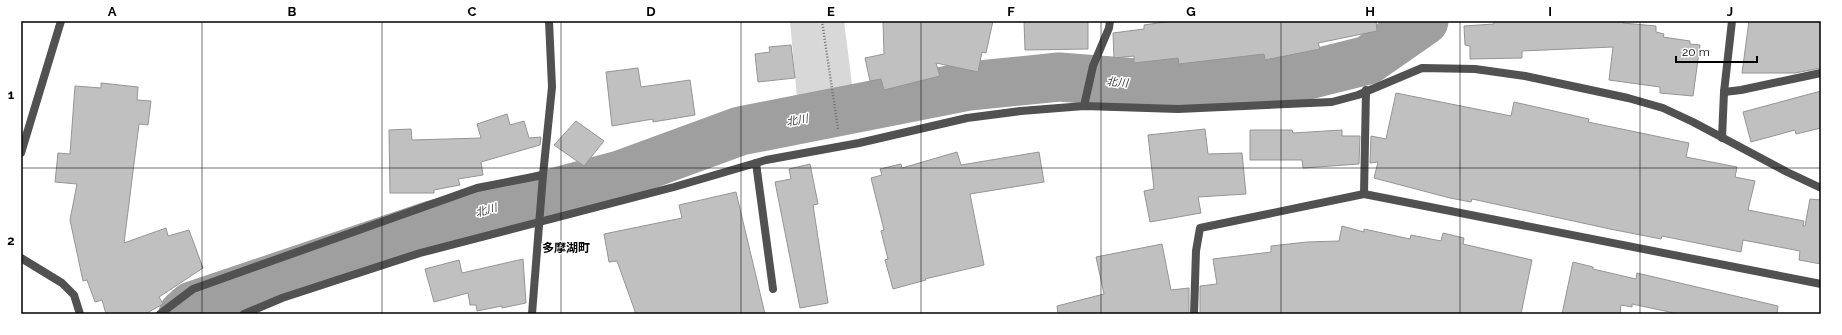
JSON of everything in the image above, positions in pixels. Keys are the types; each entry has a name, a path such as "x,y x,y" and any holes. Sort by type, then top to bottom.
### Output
{"street":[{"path":"21,153 61,21"},
{"path":"532,314 541,220 543,175 552,87 549,21"},
{"path":"1084,104 1093,66 1109,28 1110,21"},
{"path":"1722,138 1724,92 1732,21"},
{"path":"244,314 282,298 420,253 541,220 674,187 756,163 968,118 1084,104 1178,109 1332,102 1358,95 1366,90 1422,68 1475,69 1525,76 1628,98 1663,108 1821,188"},
{"path":"1724,92 1741,90 1821,73"},
{"path":"1364,194 1366,90"},
{"path":"756,163 773,289"},
{"path":"160,314 193,289 477,188 543,175"},
{"path":"1194,314 1196,251 1200,228 1364,194 1821,284"},
{"path":"21,258 62,282 74,295 80,314"}],"path":[{"path":"822,21 841,146"}],"shaded area":[{"path":"790,21 844,21 853,92 797,98"}],"building":[{"path":"883,21 993,21 986,53 982,52 978,72 936,63 940,76 884,90 881,79 870,81 865,58 884,54"},
{"path":"1024,21 1088,21 1088,49 1025,50"},
{"path":"1172,21 1376,21 1377,31 1318,43 1320,49 1265,60 1264,54 1179,64 1178,58 1134,63 1134,56 1114,58 1113,33 1144,29 1144,25"},
{"path":"1494,21 1623,21 1623,23 1656,26 1656,32 1664,34 1663,37 1690,41 1690,44 1700,45 1693,96 1660,93 1660,87 1609,80 1613,47 1522,51 1522,58 1470,59 1470,46 1465,45 1464,26 1494,24"},
{"path":"1749,21 1821,21 1821,68 1795,73 1742,73"},
{"path":"791,45 795,78 758,82 755,54 770,52 769,47"},
{"path":"638,68 641,87 690,80 695,115 653,122 653,119 612,126 606,72"},
{"path":"101,83 138,87 137,100 151,101 148,125 139,124 124,243 166,228 168,236 189,230 203,268 159,297 163,304 145,314 106,314 102,300 95,302 87,280 83,281 70,220 77,184 55,182 58,153 70,154 75,86 101,88"},
{"path":"1821,91 1821,128 1796,134 1795,130 1751,142 1743,112"},
{"path":"1396,93 1511,116 1514,102 1589,119 1588,122 1689,143 1686,157 1737,167 1735,177 1755,181 1748,210 1804,221 1803,226 1805,226 1810,199 1821,200 1821,264 1799,260 1800,251 1743,240 1741,252 1662,236 1661,239 1472,199 1471,202 1450,198 1374,178 1378,162 1370,163 1371,136 1386,139"},
{"path":"507,114 510,125 524,121 529,138 541,137 540,145 481,162 483,175 458,179 460,185 434,190 434,193 390,193 389,130 411,129 412,140 481,138 477,124"},
{"path":"576,121 604,141 584,166 554,145"},
{"path":"1205,129 1208,154 1242,153 1246,194 1198,197 1201,213 1150,222 1144,191 1154,189 1148,135"},
{"path":"1250,130 1292,130 1293,133 1342,130 1342,136 1360,136 1359,164 1303,168 1302,160 1250,160"},
{"path":"957,152 961,165 1039,152 1044,182 970,194 984,265 925,279 926,280 893,289 885,260 888,259 881,231 884,230 871,178 882,175 880,169 901,164 902,168"},
{"path":"810,164 818,204 813,205 828,303 800,308 775,182 791,179 789,169"},
{"path":"736,192 765,314 636,314 617,261 609,262 604,234 682,218 679,205"},
{"path":"1342,226 1364,232 1364,229 1410,239 1411,235 1441,241 1443,233 1464,238 1463,244 1532,260 1521,314 1200,314 1200,286 1217,284 1213,259 1271,252 1271,246 1307,242 1339,241"},
{"path":"1162,244 1171,290 1189,288 1189,314 1058,314 1057,306 1104,294 1096,257"},
{"path":"523,259 526,303 477,311 476,305 470,305 468,293 434,302 425,269 459,260 462,273"},
{"path":"1573,262 1593,267 1593,269 1636,279 1637,273 1778,306 1777,314 1679,314 1632,304 1632,307 1621,305 1620,314 1562,314"}],"waterway":[{"name":"北川","path":"183,314 192,306 432,225 620,175 740,131 969,86 1059,77 1150,84 1304,76 1368,60 1424,21"}],"district":[{"name":"多摩湖町","path":"566,248"}]}
